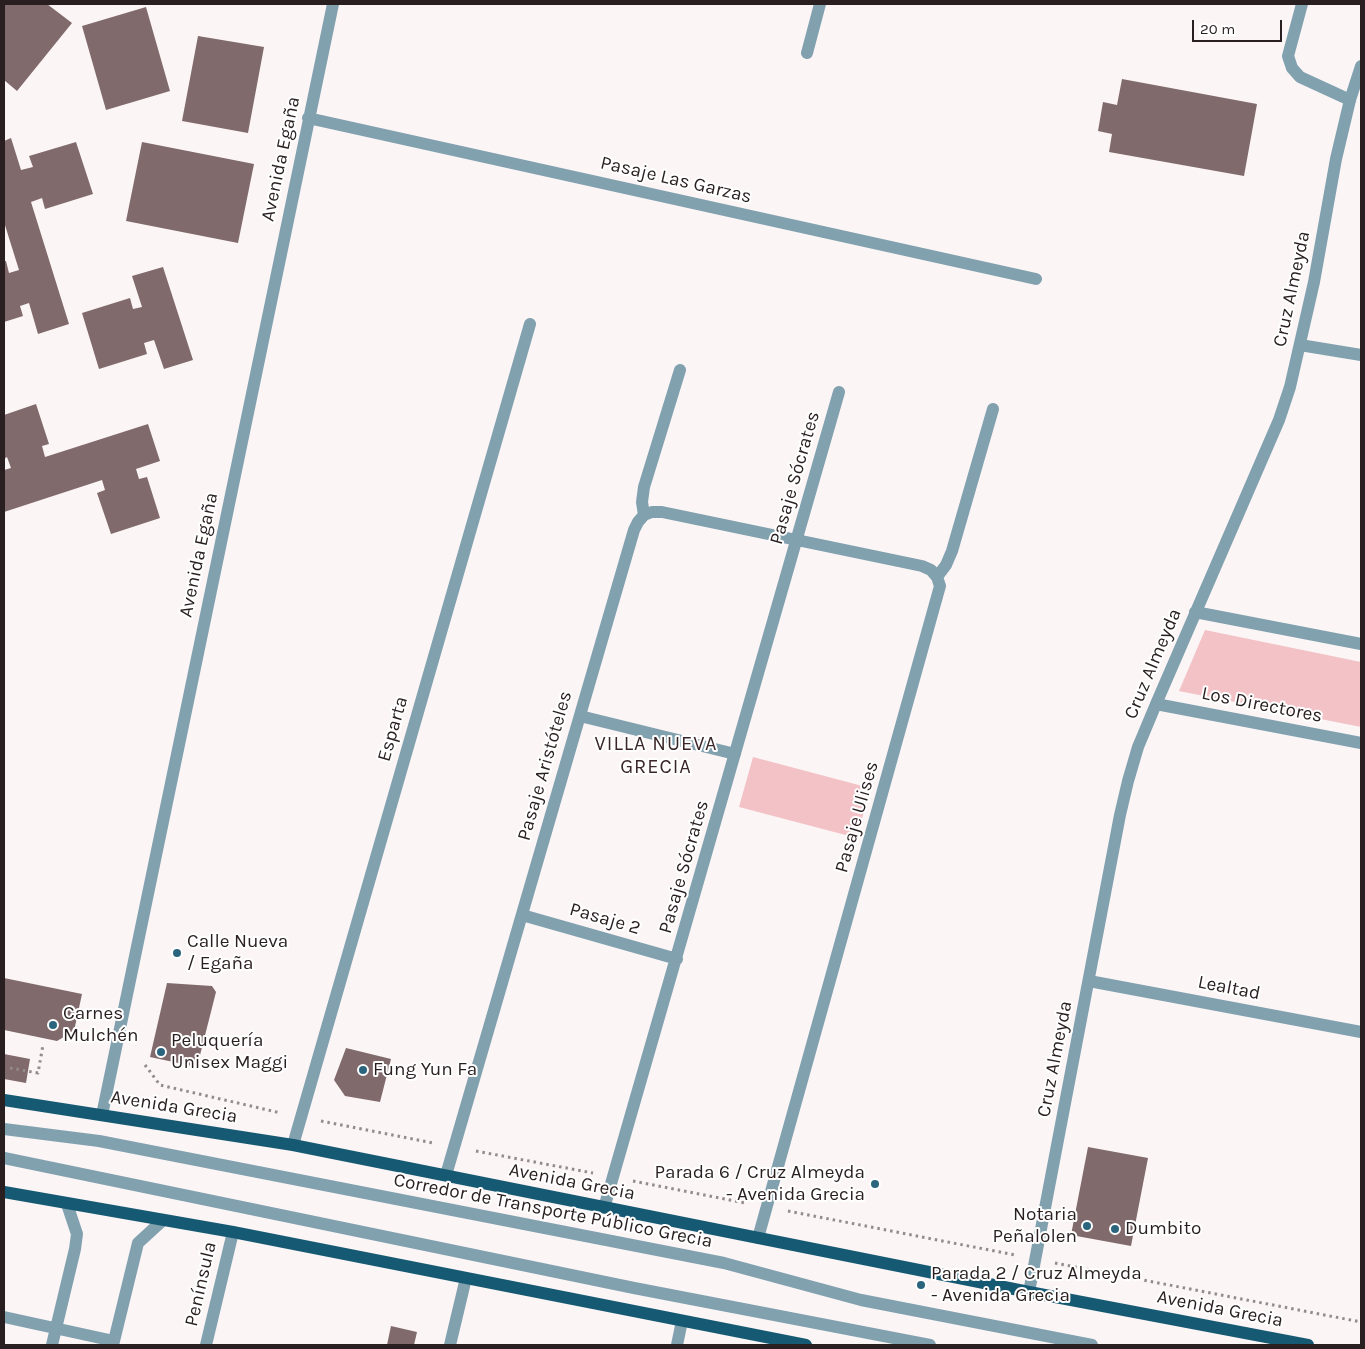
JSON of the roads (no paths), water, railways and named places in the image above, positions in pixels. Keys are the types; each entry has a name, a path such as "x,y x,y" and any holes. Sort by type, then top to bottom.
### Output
{"main road":[{"name":"Avenida Grecia","path":"4,1100 292,1145 1029,1292 1308,1345"},
{"path":"4,1192 233,1232 806,1345"}],"street":[{"name":"Avenida Egaña","path":"102,1115 333,4"},
{"path":"807,53 820,4"},
{"path":"1302,4 1288,56 1292,68 1300,77 1350,100"},
{"name":"Cruz Almeyda","path":"1029,1292 1120,815 1138,747 1279,420 1290,387 1300,345 1336,158 1350,100 1361,66"},
{"name":"Pasaje Las Garzas","path":"308,118 1036,279"},
{"name":"Esparta","path":"292,1145 530,324"},
{"path":"1300,345 1361,355"},
{"name":"Pasaje Aristóteles","path":"446,1176 634,530 644,515 642,502 644,487 680,370"},
{"name":"Pasaje Sócrates","path":"604,1208 839,392"},
{"path":"644,515 652,512 662,512 922,566 931,570 937,577 946,565 952,551 993,409"},
{"name":"Pasaje Ulises","path":"758,1238 939,595 940,586 937,577"},
{"path":"1195,612 1361,644"},
{"name":"Los Directores","path":"1156,704 1361,743"},
{"path":"580,716 735,754"},
{"name":"Pasaje 2","path":"522,914 677,959"},
{"name":"Lealtad","path":"1089,981 1361,1032"},
{"name":"Corredor de Transporte Público Grecia","path":"4,1129 100,1141 714,1261 861,1300 1092,1345"},
{"path":"4,1158 634,1288 930,1345"},
{"path":"52,1345 77,1234 67,1204"},
{"path":"4,1317 114,1343 138,1243 162,1220"},
{"name":"Península","path":"206,1345 233,1232"},
{"path":"450,1345 466,1278"},
{"path":"677,1345 682,1321"}],"place":[{"name":"Calle Nueva / Egaña","path":"177,953"},
{"name":"Carnes Mulchén","path":"53,1025"},
{"name":"Peluquería Unisex Maggi","path":"161,1052"},
{"name":"Fung Yun Fa","path":"363,1070"},
{"name":"Parada 6 / Cruz Almeyda - Avenida Grecia","path":"875,1184"},
{"name":"Notaria Peñalolen","path":"1087,1226"},
{"name":"Dumbito","path":"1115,1229"},
{"name":"Parada 2 / Cruz Almeyda - Avenida Grecia","path":"921,1285"}],"district":[{"name":"VILLA NUEVA GRECIA","path":"656,756"}]}
